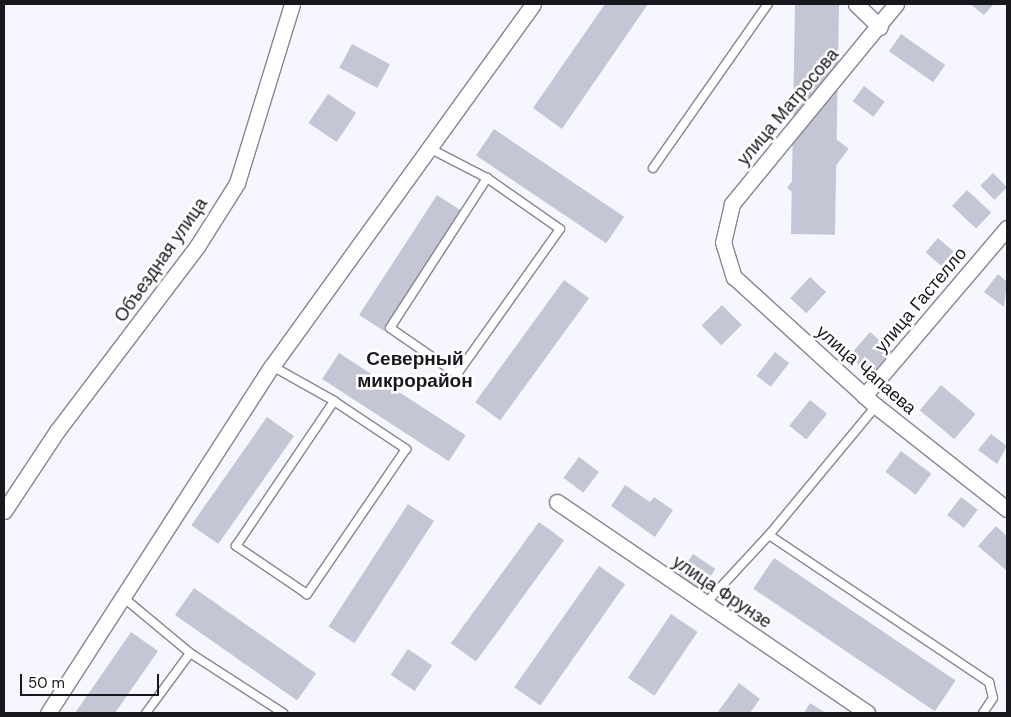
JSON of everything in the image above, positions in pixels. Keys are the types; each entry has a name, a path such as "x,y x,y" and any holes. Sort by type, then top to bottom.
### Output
{"street":[{"name":"Объездная улица","path":"4,510 57,432 198,245 237,183 292,4"},
{"path":"48,713 124,598 158,537 272,366 427,147 533,4"},
{"path":"856,4 880,27"},
{"name":"улица Матросова","path":"722,242 732,204 880,27 896,4"},
{"name":"улица Гастелло","path":"870,401 1007,228"},
{"name":"улица Чапаева","path":"722,242 734,277 870,401 1007,509"},
{"name":"улица Фрунзе","path":"556,502 866,713"}],"lane":[{"path":"653,168 768,4"},
{"path":"427,147 487,178 560,229 457,374 390,328 487,178"},
{"path":"272,366 334,401 406,449 307,594 236,546 334,401"},
{"path":"705,604 769,535 870,401"},
{"path":"769,535 989,682 993,698 983,713"},
{"path":"124,598 190,653 283,713"},
{"path":"146,713 190,653"}],"building":[{"path":"605,4 648,4 562,129 533,108"},
{"path":"795,4 839,5 835,235 791,234"},
{"path":"970,4 994,4 984,15"},
{"path":"901,34 945,65 933,82 889,51"},
{"path":"352,44 390,64 377,88 339,68"},
{"path":"864,86 885,102 873,117 853,101"},
{"path":"328,94 356,113 337,142 308,123"},
{"path":"494,129 624,217 606,243 476,156"},
{"path":"828,133 849,149 836,165 815,150"},
{"path":"801,170 820,185 806,203 787,188"},
{"path":"993,173 1007,187 994,200 980,186"},
{"path":"967,190 991,213 976,229 952,206"},
{"path":"437,195 462,211 384,331 359,315"},
{"path":"938,238 954,252 941,266 926,252"},
{"path":"998,274 1007,282 1004,307 984,292"},
{"path":"810,277 826,292 806,313 790,298"},
{"path":"564,280 589,298 500,420 475,402"},
{"path":"722,305 742,325 721,345 701,326"},
{"path":"870,332 892,351 871,375 849,356"},
{"path":"775,352 789,363 771,387 757,376"},
{"path":"339,353 466,435 449,461 322,379"},
{"path":"941,385 975,414 954,439 920,410"},
{"path":"810,400 827,414 806,439 789,426"},
{"path":"267,417 294,436 218,544 191,525"},
{"path":"991,434 1007,446 997,464 978,450"},
{"path":"901,451 931,474 916,495 885,472"},
{"path":"579,457 599,472 583,493 563,478"},
{"path":"625,485 650,502 654,497 673,510 655,537 611,506"},
{"path":"961,497 978,510 964,528 947,515"},
{"path":"408,504 434,521 354,643 328,626"},
{"path":"539,522 564,540 476,662 451,643"},
{"path":"996,526 1007,536 1007,571 978,546"},
{"path":"693,554 715,569 701,590 679,575"},
{"path":"774,558 956,680 935,711 753,589"},
{"path":"599,566 625,584 540,706 514,687"},
{"path":"194,588 316,673 297,700 175,615"},
{"path":"671,614 698,632 654,696 628,678"},
{"path":"131,632 158,651 115,713 75,713"},
{"path":"408,649 432,665 415,691 391,675"},
{"path":"739,683 760,699 750,713 717,713"},
{"path":"810,703 826,713 804,713"}],"district":[{"name":"Северный микрорайон","path":"415,370"}]}
